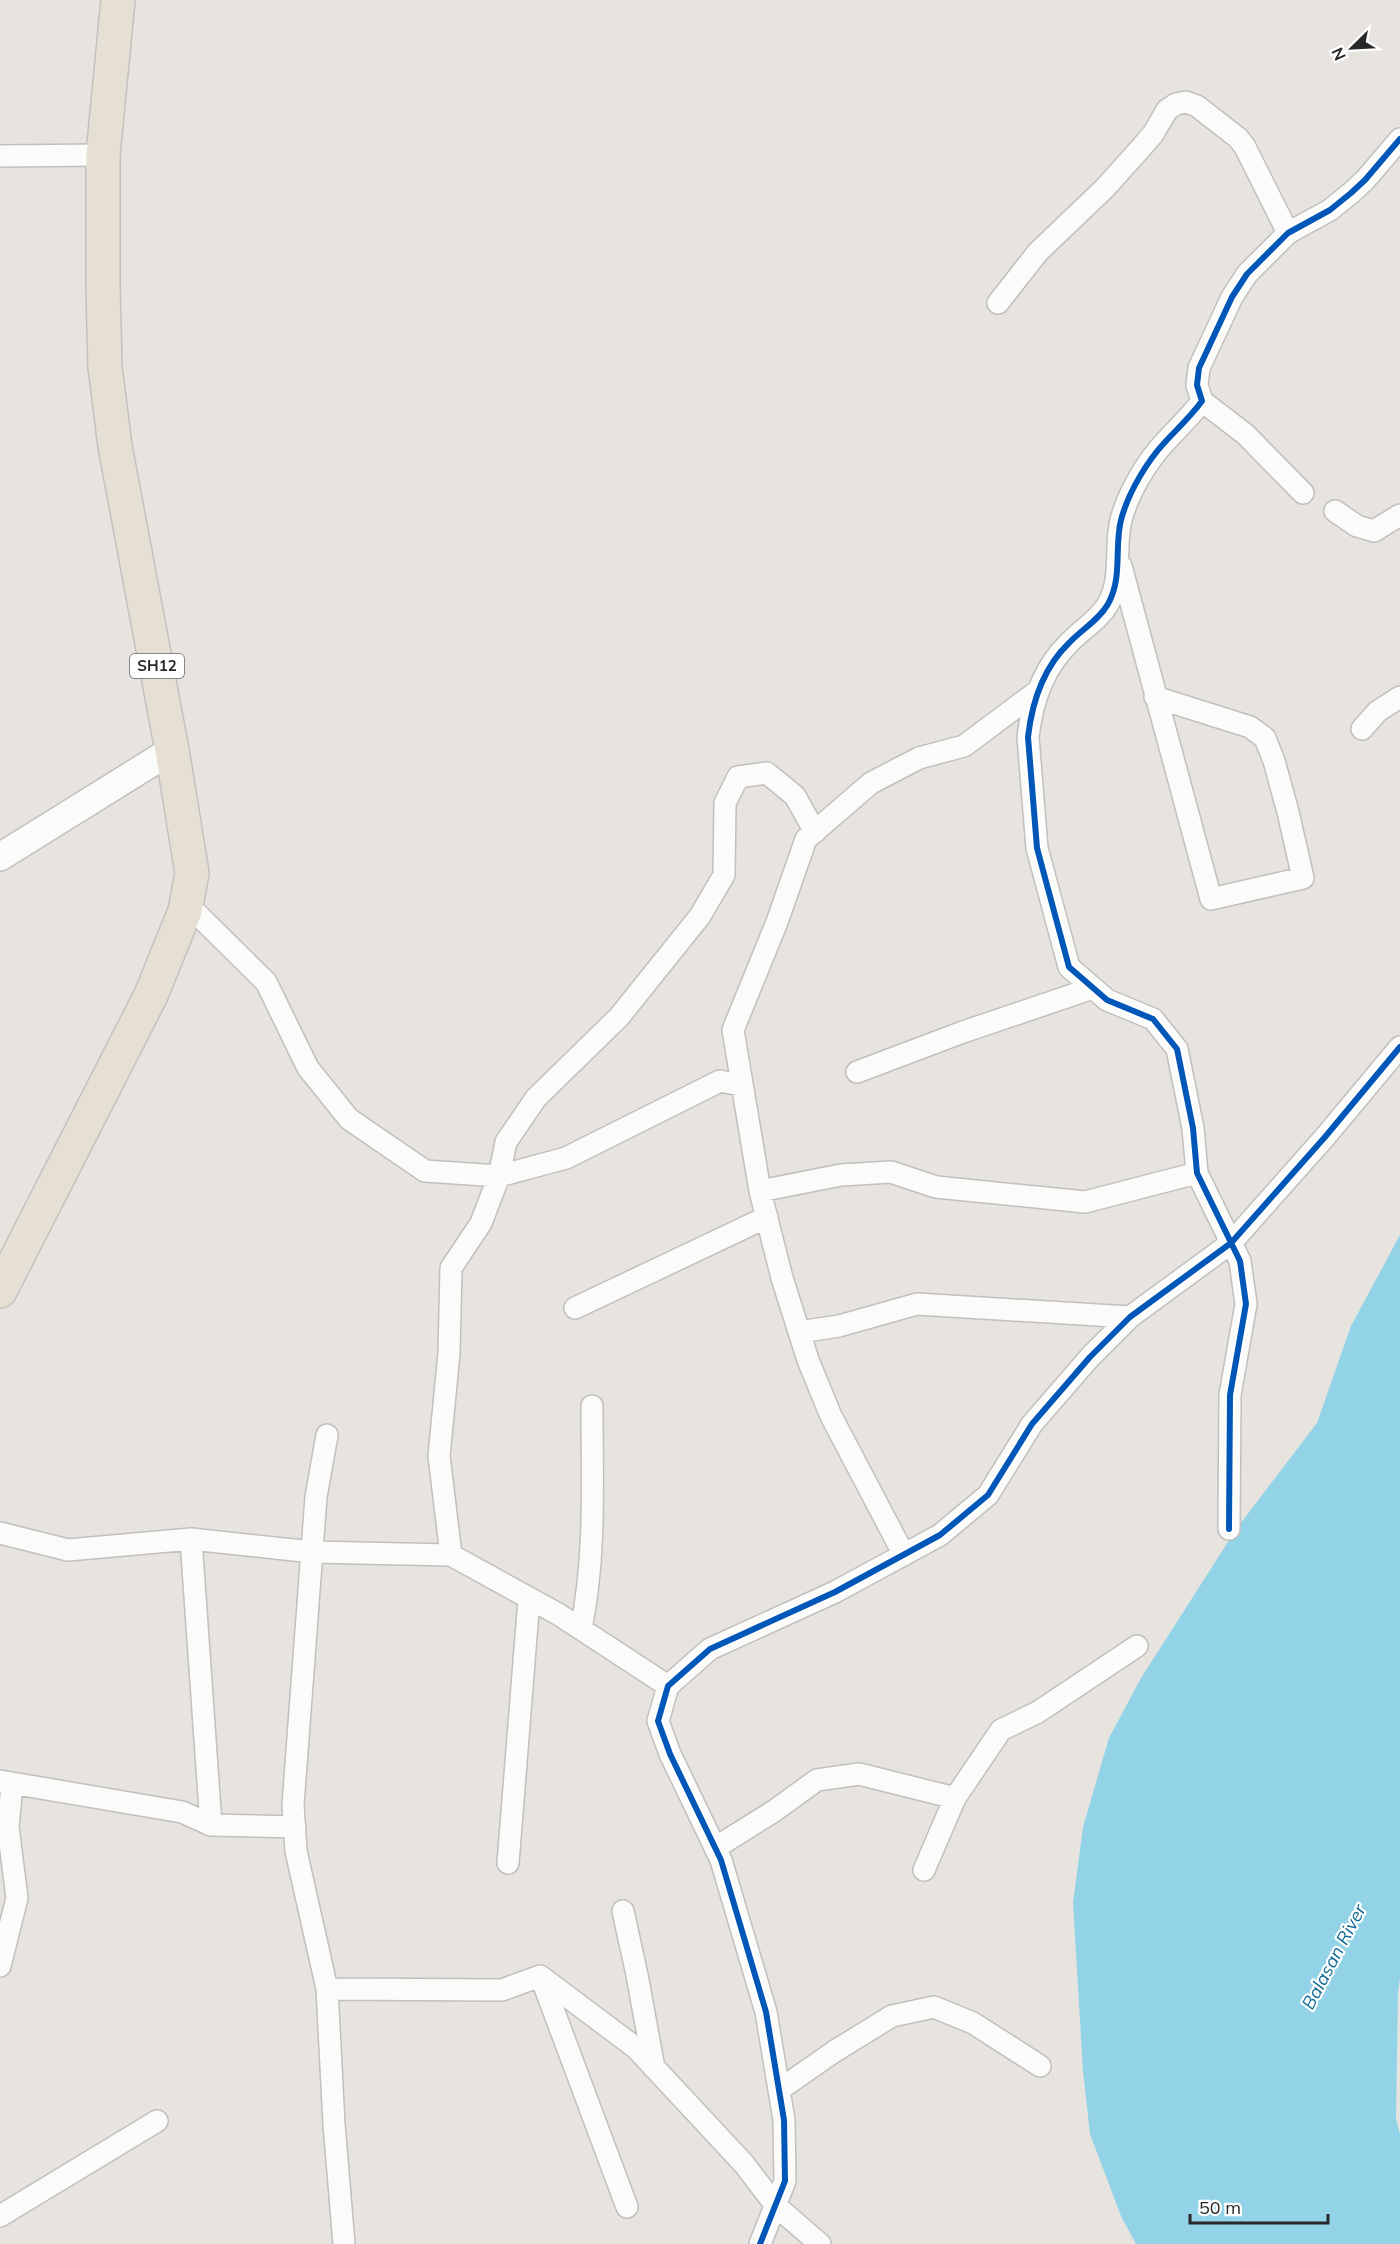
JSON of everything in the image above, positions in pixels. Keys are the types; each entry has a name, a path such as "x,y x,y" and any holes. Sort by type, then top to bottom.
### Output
{"main road":[{"name":"SH12","path":"0,1291 151,995 187,904 192,873 172,750 115,446 105,367 103,155 118,0"}],"street":[{"path":"998,303 1038,252 1106,188 1153,134 1167,110 1180,103 1191,102 1238,138 1245,147 1288,233"},
{"path":"1303,494 1245,434 1202,401 1197,385 1199,368 1232,297 1247,274 1288,233 1342,201 1365,180 1400,139"},
{"path":"0,156 103,155"},
{"path":"1202,401 1187,421 1165,442 1136,487 1121,521 1118,535 1119,560 1116,583 1104,610 1059,654 1033,705 1028,736 1037,848 1069,967 1107,1000 1153,1019 1177,1049 1193,1128 1197,1173 1240,1262 1246,1304 1230,1395 1229,1529"},
{"path":"1335,511 1357,526 1374,531 1400,515"},
{"path":"1119,560 1155,697 1211,899 1303,878 1288,812 1265,738 1250,727 1155,697"},
{"path":"904,1555 831,1416 808,1360 760,1191 741,1085 734,1030 777,922 806,839 871,783 920,758 964,746 1039,690"},
{"path":"1362,729 1378,711 1400,697"},
{"path":"0,857 172,750"},
{"path":"452,1555 439,1456 449,1353 451,1268 481,1223 499,1176 506,1142 536,1098 619,1017 706,905 724,875 726,803 738,777 767,772 795,796 815,831"},
{"path":"187,904 266,982 308,1068 349,1119 425,1171 499,1176 566,1158 720,1081 741,1085"},
{"path":"857,1072 963,1032 1093,988"},
{"path":"760,2244 785,2181 784,2120 766,2012 721,1860 670,1754 658,1721 668,1686 710,1649 835,1592 904,1555 940,1535 988,1495 1032,1424 1090,1357 1130,1317 1231,1243 1325,1137 1400,1047"},
{"path":"760,1191 841,1175 891,1172 936,1187 1085,1202 1197,1173"},
{"path":"575,1308 767,1217"},
{"path":"799,1332 839,1326 917,1304 1130,1317"},
{"path":"581,1629 588,1594 592,1521 592,1406"},
{"path":"327,1435 316,1497 293,1805 296,1851 327,1989 334,2124 344,2244"},
{"path":"0,1533 68,1550 191,1539 312,1552 452,1555 581,1629 668,1686"},
{"path":"191,1539 211,1825"},
{"path":"508,1863 529,1599"},
{"path":"924,1870 955,1798 1001,1730 1038,1712 1137,1646"},
{"path":"715,1848 774,1811 817,1780 859,1774 955,1798"},
{"path":"0,1966 17,1898 8,1827 6,1783 182,1812 211,1825 295,1827"},
{"path":"622,1911 637,1975 654,2068"},
{"path":"327,1989 502,1990 540,1976"},
{"path":"540,1976 636,2048 744,2164 776,2206 820,2244"},
{"path":"540,1976 627,2207"},
{"path":"779,2090 835,2051 892,2016 934,2007 973,2023 1040,2066"},
{"path":"0,2216 157,2121"}],"water":[{"name":"Balasan River","path":"1400,1235 1400,1978 1396,2118 1400,2134 1400,2244 1136,2244 1121,2216 1090,2134 1083,2071 1073,1903 1083,1827 1109,1738 1141,1678 1237,1528 1317,1423 1351,1326"}],"cycle path":[{"path":"1229,1529 1230,1395 1246,1304 1240,1261 1197,1173 1193,1128 1177,1049 1153,1019 1107,1000 1069,967 1037,848 1028,737 1036,698 1046,674 1060,652 1100,615 1113,594 1117,573 1119,531 1128,499 1152,458 1202,401 1197,385 1199,368 1232,297 1247,274 1288,233 1330,210 1351,193 1400,139"},
{"path":"760,2244 785,2181 784,2120 766,2012 721,1860 670,1754 658,1721 668,1686 710,1649 835,1592 940,1535 988,1495 1032,1424 1090,1357 1130,1317 1231,1243 1325,1137 1400,1047"}]}
